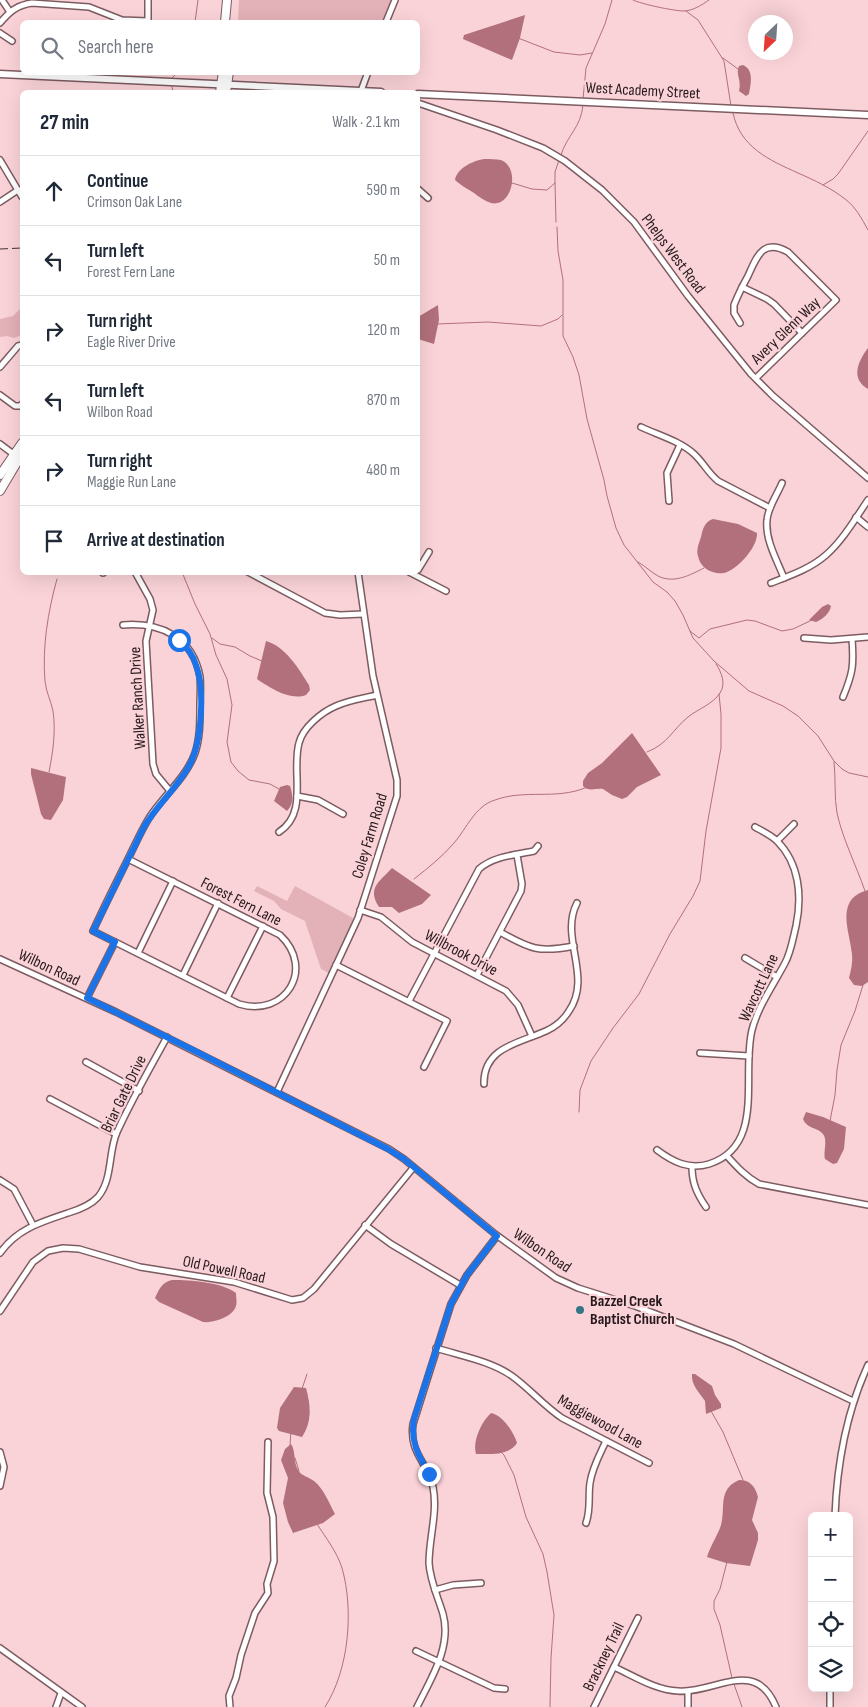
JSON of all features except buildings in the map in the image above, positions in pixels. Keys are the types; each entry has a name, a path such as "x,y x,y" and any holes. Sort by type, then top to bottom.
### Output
{"highway":[{"path":"225,20 226,0"},
{"path":"230,20 231,0"},
{"path":"223,75 224,89"},
{"path":"224,89 227,75"},
{"path":"0,475 18,455"},
{"path":"0,491 18,455"}],"main road":[{"path":"0,74 224,89 287,90"},
{"name":"West Academy Street","path":"420,94 868,116"}],"street":[{"path":"2,0 10,12"},
{"path":"148,0 148,20"},
{"path":"387,20 395,0"},
{"path":"0,23 10,12 25,4 89,7 122,20"},
{"path":"0,33 12,42"},
{"path":"362,90 367,75"},
{"name":"Phelps West Road","path":"420,104 543,148 565,160 602,190 634,222 688,296 756,378 773,396 868,478"},
{"path":"0,160 20,194"},
{"path":"0,202 18,190"},
{"path":"420,191 428,198"},
{"name":"Avery Glenn Way","path":"740,323 734,313 734,305 756,257 762,250 772,247 780,247 788,252 836,300 756,378"},
{"path":"742,287 774,304 802,333"},
{"path":"0,367 20,346"},
{"path":"0,395 15,406 20,406"},
{"path":"641,427 693,453 718,481 770,508"},
{"path":"0,444 18,455"},
{"path":"668,501 668,473 680,445"},
{"path":"782,483 770,508 767,519 767,534 784,578"},
{"path":"771,583 808,567 824,556 838,542 868,500"},
{"path":"856,517 868,527"},
{"path":"420,564 429,552"},
{"name":"Walker Ranch Drive","path":"137,575 152,603 153,615 146,641 146,651 153,764 156,774 170,792"},
{"path":"254,575 325,612 340,616 363,614"},
{"name":"Coley Farm Road","path":"277,1092 360,910 394,810 398,792 396,773 377,695 358,575"},
{"path":"419,575 446,591"},
{"path":"123,625 150,625 170,633 184,644 193,657 200,678 200,728 197,748 186,771 150,817 128,859"},
{"path":"804,638 831,640 868,637"},
{"path":"843,697 852,676 854,663 852,638"},
{"path":"279,832 290,822 294,811 297,796 298,748 300,739 305,732 318,718 337,705 377,695"},
{"path":"297,796 318,800 343,814"},
{"path":"777,841 794,824"},
{"name":"Wavcott Lane","path":"727,1156 737,1145 743,1134 746,1122 749,1056 755,1023 786,960 792,941 800,895 796,875 790,860 777,841 755,827"},
{"path":"409,1001 479,869 486,863 495,860 534,851 538,846"},
{"path":"477,975 521,891 522,884 516,854"},
{"name":"Forest Fern Lane","path":"128,859 173,881 280,935 292,949 296,967 293,984 284,996 267,1006 246,1006 93,931 128,859"},
{"path":"138,953 173,881"},
{"path":"183,976 218,903"},
{"path":"484,1084 484,1076 494,1055 501,1049 547,1031 562,1021 573,1005 579,981 571,923 578,903"},
{"name":"Willbrook Drive","path":"360,910 381,917 407,938 506,991 518,1005 532,1036"},
{"path":"227,998 263,926"},
{"path":"500,932 522,944 537,949 553,950 574,946"},
{"path":"87,998 115,942"},
{"path":"745,958 777,978"},
{"name":"Wilbon Road","path":"0,959 87,998 384,1146 497,1236 564,1282 665,1316 734,1344 853,1401"},
{"path":"336,965 447,1021 424,1067"},
{"name":"Briar Gate Drive","path":"0,1253 2,1245 24,1230 33,1225 83,1208 91,1204 98,1197 106,1182 116,1134 166,1037"},
{"path":"700,1053 749,1056"},
{"path":"86,1062 138,1091"},
{"path":"50,1099 116,1134"},
{"path":"657,1150 669,1159 692,1167 708,1164 727,1156 740,1171 759,1184 868,1205"},
{"path":"692,1167 692,1180 697,1194 706,1207"},
{"name":"Old Powell Road","path":"0,1311 34,1262 48,1251 63,1248 79,1249 140,1266 234,1282 287,1299 300,1299 314,1289 413,1168"},
{"path":"0,1180 14,1189 33,1225"},
{"path":"366,1225 392,1244 460,1285"},
{"path":"417,1707 438,1662 444,1645 445,1630 443,1616 431,1578 429,1560 435,1503 434,1489 431,1479 416,1451 412,1429 451,1304 460,1285 497,1236"},
{"name":"Maggiewood Lane","path":"436,1348 494,1367 510,1375 556,1414 649,1463"},
{"path":"835,1512 840,1460 853,1401 868,1365"},
{"path":"586,1523 589,1514 589,1489 592,1473 606,1441"},
{"path":"230,1707 229,1696 236,1678 241,1655 255,1613 268,1593 267,1584 274,1561 273,1516 267,1493 268,1442"},
{"path":"0,1452 4,1467 0,1486"},
{"path":"435,1590 453,1585 481,1584"},
{"name":"Brackney Trail","path":"594,1707 638,1618"},
{"path":"0,1648 82,1707"},
{"path":"416,1651 494,1688 505,1688"},
{"path":"614,1666 663,1689 688,1692 707,1689 737,1679 746,1680 755,1683 767,1692 776,1707"},
{"path":"688,1692 688,1707"},
{"path":"830,1692 830,1707"},
{"path":"56,1707 61,1693"}],"shaded area":[{"path":"239,0 397,0 388,20 238,20"},
{"path":"525,15 520,38 512,60 463,39 464,35"},
{"path":"743,65 749,70 751,77 749,94 746,96 739,91 738,69 739,66"},
{"path":"485,159 501,160 507,164 511,171 512,178 509,194 498,203 484,200 455,180 462,168"},
{"path":"438,305 439,320 434,344 420,340 420,316"},
{"path":"20,309 20,336 14,338 0,337 0,319 13,316"},
{"path":"868,348 868,389 862,385 857,375 861,358"},
{"path":"713,519 738,524 757,533 754,545 746,557 735,567 724,573 708,570 701,564 697,554 704,526"},
{"path":"828,604 831,606 824,617 816,622 809,620 822,607"},
{"path":"266,641 279,648 296,665 309,685 310,690 306,695 287,695 274,690 257,679"},
{"path":"632,733 661,775 637,787 627,797 622,799 603,789 585,788 583,781 588,773 602,763"},
{"path":"31,768 66,777 63,800 51,820 44,819 41,814"},
{"path":"290,786 292,799 287,811 274,801 280,787"},
{"path":"392,868 431,895 422,904 399,913 392,907 379,907 374,890 379,881"},
{"path":"257,886 287,901 295,886 353,918 349,931 329,973 321,969 305,921 281,909 274,901 254,891"},
{"path":"868,890 868,982 862,986 854,985 849,978 852,957 846,917 847,908 851,901 857,894"},
{"path":"806,1112 846,1127 844,1149 837,1163 833,1164 825,1159 823,1134 805,1122 803,1119"},
{"path":"172,1280 206,1282 230,1289 236,1293 237,1302 235,1308 232,1313 224,1318 203,1322 159,1302 155,1298 163,1284"},
{"path":"692,1374 695,1374 712,1386 721,1404 721,1408 706,1414 705,1401 694,1385"},
{"path":"294,1387 306,1388 309,1401 310,1414 308,1426 302,1437 279,1431 277,1428 280,1408"},
{"path":"491,1413 504,1421 517,1443 504,1452 476,1454 475,1443 477,1437 484,1421"},
{"path":"291,1444 298,1470 321,1488 335,1514 323,1523 293,1533 283,1503 288,1478 281,1460 285,1449"},
{"path":"739,1480 751,1484 758,1497 752,1520 758,1533 758,1540 750,1566 726,1563 707,1557 720,1528 727,1489"}],"waterway":[{"path":"195,20 198,0"},
{"path":"583,99 586,68 605,24 612,0"},
{"path":"633,0 658,7 684,11 694,9 709,0"},
{"path":"686,11 698,20 724,61 731,106"},
{"path":"518,38 554,52 580,55 592,53"},
{"path":"723,58 738,69"},
{"path":"172,78 175,75"},
{"path":"561,155 580,120 583,105"},
{"path":"733,113 742,135 757,151 840,195 855,209 868,230"},
{"path":"823,185 838,174 868,131"},
{"path":"556,222 555,172 559,160"},
{"path":"512,183 532,189 547,190 555,183"},
{"path":"557,227 558,251 563,280 563,336 579,375 587,419 607,496 616,528 624,545 653,582 667,592 675,601 693,638 714,661 749,691 783,706 798,716 818,736 834,761 842,769 849,773 868,777"},
{"path":"437,324 488,322 541,326 558,319 562,315"},
{"path":"638,562 658,576 670,579 682,578 704,568"},
{"path":"183,575 210,634 216,655 227,679 232,705 227,742 231,762 249,780 270,784 279,789"},
{"path":"49,772 54,726 53,711 46,685 44,656 48,617 57,579"},
{"path":"690,631 699,638 710,629 747,620 782,631 793,629 812,620"},
{"path":"212,638 220,644 235,647 262,661"},
{"path":"647,752 660,745 688,717 717,697 722,690 723,682 716,664"},
{"path":"579,1112 580,1090 591,1061 639,994 700,881 706,831 721,748 719,694"},
{"path":"834,762 837,813 846,843 865,891"},
{"path":"414,879 449,848 477,812 488,803 518,795 574,792 585,788"},
{"path":"830,1121 841,1045 863,985"},
{"path":"302,1389 307,1374"},
{"path":"711,1411 723,1432 743,1480"},
{"path":"290,1445 291,1431"},
{"path":"501,1452 514,1475 526,1517 543,1554 547,1572 554,1615 550,1707"},
{"path":"295,1458 299,1471"},
{"path":"317,1524 340,1562 348,1602 347,1639 344,1658 333,1692 325,1707"},
{"path":"727,1562 720,1589 714,1601 714,1609 720,1625 732,1678"},
{"path":"734,1684 742,1707"}],"railway":[{"path":"0,249 20,248"}],"place":[{"name":"Bazzel Creek Baptist Church","path":"580,1310"}],"route":[{"path":"179,640 193,657 200,678 200,728 197,748 186,771 144,827 93,931 115,942 87,998 364,1135 404,1159 497,1236 460,1285 451,1304 414,1419 412,1429 414,1446 429,1474"}]}
